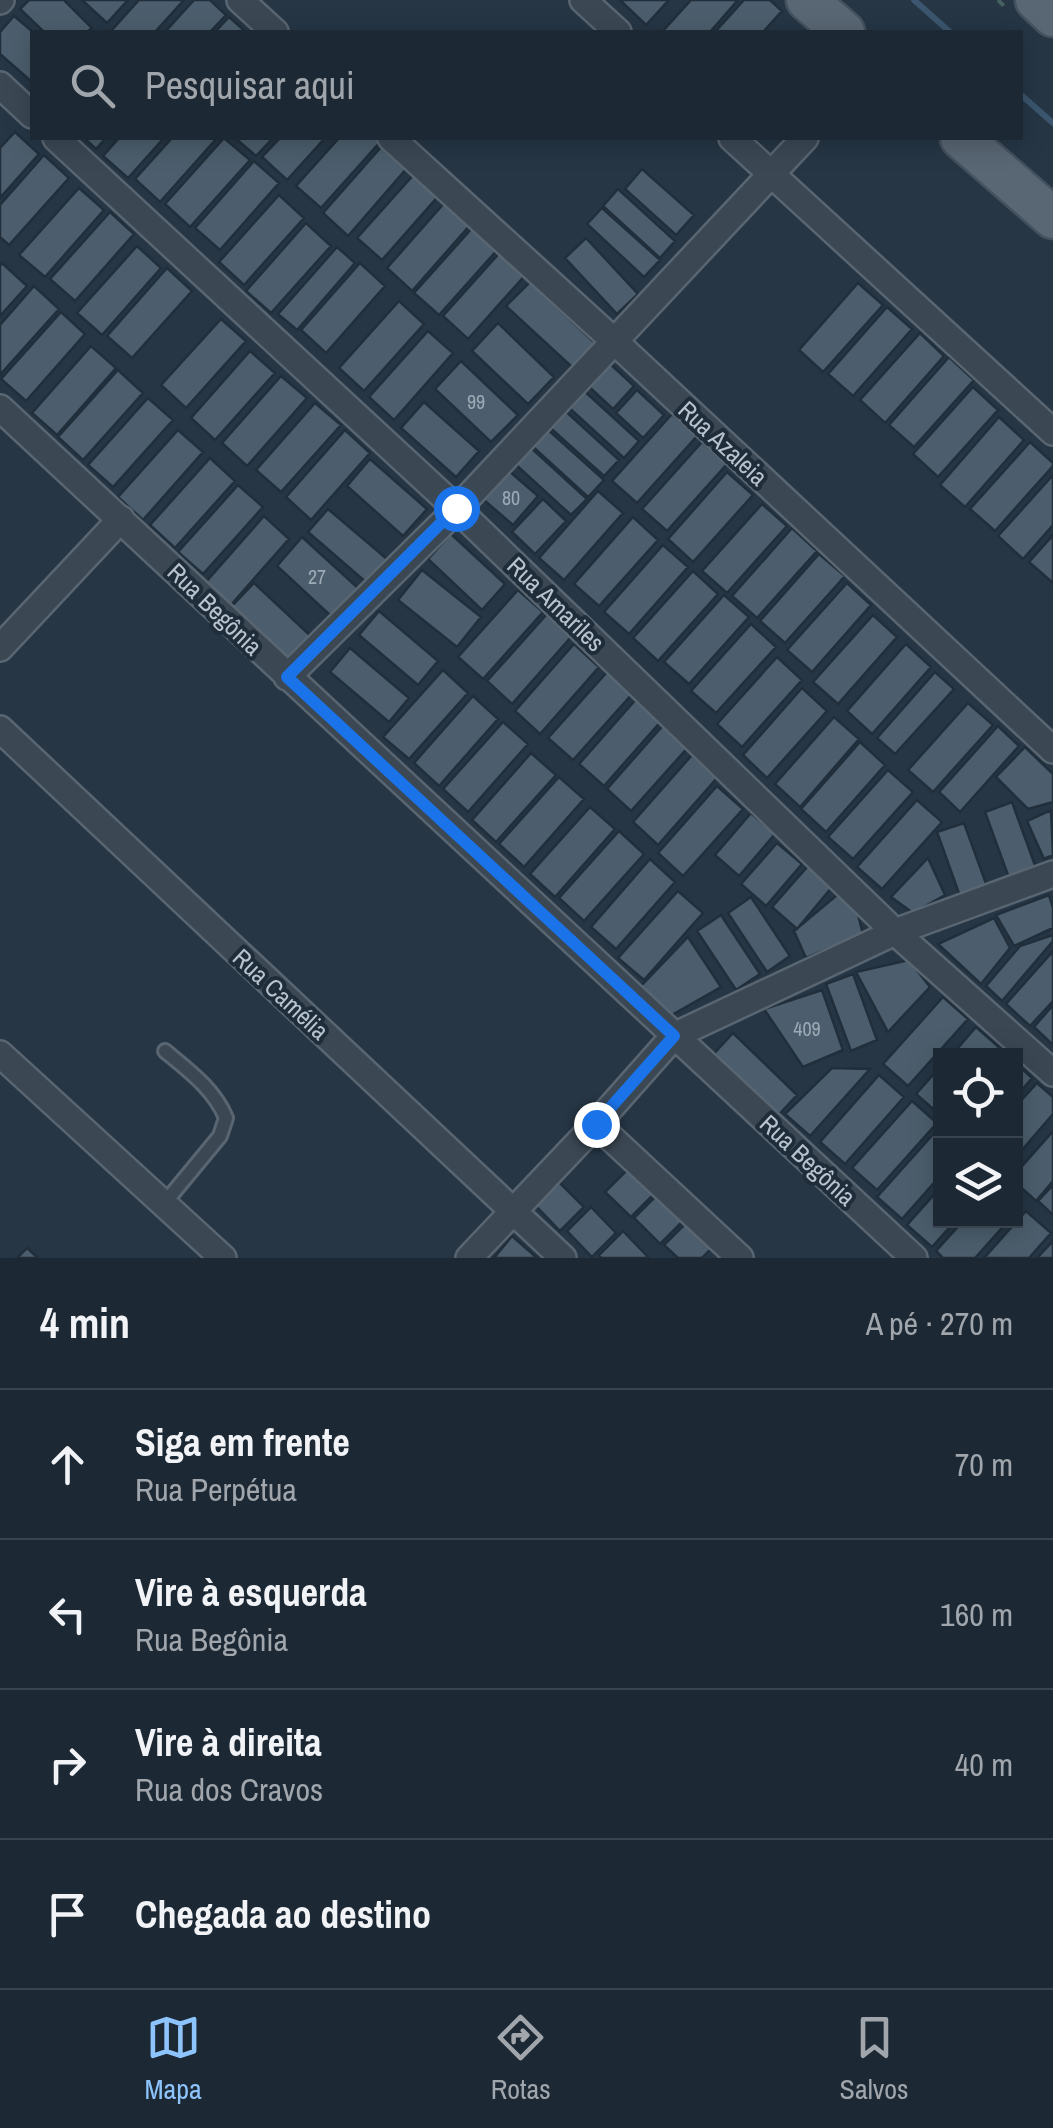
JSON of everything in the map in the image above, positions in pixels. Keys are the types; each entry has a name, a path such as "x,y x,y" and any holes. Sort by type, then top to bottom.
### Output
{"main road":[{"path":"807,0 842,30"},
{"path":"1036,0 1053,16"},
{"path":"963,140 1053,218"}],"street":[{"path":"240,0 273,30"},
{"path":"583,0 616,30"},
{"path":"0,85 30,114"},
{"name":"Rua Amariles","path":"58,140 456,508 895,932 1053,1073"},
{"name":"Rua Azaleia","path":"392,140 1053,750"},
{"path":"734,140 1053,432"},
{"path":"287,677 456,508 803,140"},
{"name":"Rua Begônia","path":"0,408 914,1258"},
{"path":"0,648 122,520"},
{"name":"Rua Camélia","path":"0,729 562,1258"},
{"path":"469,1258 674,1036 895,932 1053,874"},
{"path":"0,1054 222,1258"},
{"path":"596,1124 740,1258"}],"lane":[{"path":"164,1204 220,1136 226,1118 221,1105 200,1080 165,1051"}],"building":[{"path":"29,0 64,0 92,28 42,30 20,9"},
{"path":"82,0 128,0 107,23"},
{"path":"139,0 184,0 157,30 112,30"},
{"path":"194,0 210,0 226,15 212,30 167,30"},
{"path":"620,0 669,0 646,25"},
{"path":"691,0 738,0 712,30 664,30"},
{"path":"744,0 770,0 782,11 765,30 717,30"},
{"path":"14,16 31,30 30,80 0,54 0,32"},
{"path":"229,17 244,30 217,30"},
{"path":"15,132 39,154 0,198 0,148"},
{"path":"86,140 104,140 96,149"},
{"path":"117,140 162,140 128,178 103,156"},
{"path":"170,140 215,140 160,202 135,179"},
{"path":"222,140 250,160 190,227 165,204"},
{"path":"237,140 271,140 256,156"},
{"path":"278,140 323,140 287,180 262,157"},
{"path":"337,140 381,141 321,208 296,186"},
{"path":"382,146 407,168 348,236 323,213"},
{"path":"44,155 69,178 9,245 0,237 0,205"},
{"path":"254,161 279,183 220,250 195,228"},
{"path":"642,169 694,215 676,235 625,189"},
{"path":"417,171 441,193 382,260 357,238"},
{"path":"79,188 104,210 45,277 19,255"},
{"path":"618,189 675,241 660,258 603,206"},
{"path":"279,195 304,218 244,285 219,262"},
{"path":"446,201 471,224 412,291 387,268"},
{"path":"602,208 660,260 644,277 587,224"},
{"path":"110,212 134,234 75,301 50,279"},
{"path":"306,223 331,246 271,313 246,291"},
{"path":"474,226 499,248 439,315 414,293"},
{"path":"586,238 638,294 617,314 565,258"},
{"path":"137,246 161,268 102,335 77,313"},
{"path":"337,247 355,263 297,330 278,314"},
{"path":"503,249 528,272 468,339 443,316"},
{"path":"2,263 27,286 0,316 0,266"},
{"path":"360,263 385,286 326,353 301,330"},
{"path":"167,268 192,291 132,358 107,336"},
{"path":"530,282 595,343 572,367 506,306"},
{"path":"858,283 883,305 823,372 799,350"},
{"path":"34,286 59,309 0,375 0,325"},
{"path":"399,301 424,324 364,391 339,368"},
{"path":"887,307 912,329 853,396 828,374"},
{"path":"61,312 85,334 26,401 1,379"},
{"path":"221,319 246,341 186,408 161,385"},
{"path":"498,323 554,377 528,404 472,351"},
{"path":"428,331 453,353 394,420 369,397"},
{"path":"920,333 944,356 885,423 860,400"},
{"path":"91,346 116,368 57,435 32,413"},
{"path":"250,351 275,373 215,440 191,418"},
{"path":"949,357 974,380 914,447 889,425"},
{"path":"461,361 518,415 491,442 435,389"},
{"path":"607,361 634,386 613,409 586,384"},
{"path":"118,370 143,393 83,460 58,437"},
{"path":"281,376 307,398 247,466 222,443"},
{"path":"973,387 998,410 938,477 913,454"},
{"path":"581,388 639,441 624,458 566,405"},
{"path":"637,390 664,415 643,438 616,413"},
{"path":"148,398 173,420 113,487 88,465"},
{"path":"424,402 479,451 456,477 401,428"},
{"path":"315,403 341,425 281,492 256,470"},
{"path":"561,407 619,460 604,476 546,424"},
{"path":"672,414 697,436 637,503 612,481"},
{"path":"999,417 1024,440 965,507 940,485"},
{"path":"546,428 604,480 588,497 531,445"},
{"path":"178,430 203,452 143,520 118,497"},
{"path":"345,430 370,453 311,520 286,497"},
{"path":"702,442 727,464 667,531 642,509"},
{"path":"1030,442 1053,466 995,531 970,509"},
{"path":"529,446 587,499 571,515 514,463"},
{"path":"210,458 235,481 175,548 150,525"},
{"path":"370,459 427,509 403,536 347,486"},
{"path":"509,471 538,496 513,525 484,500"},
{"path":"727,472 753,495 693,562 668,539"},
{"path":"1053,475 1053,525 1023,559 998,536"},
{"path":"238,485 263,507 203,574 178,552"},
{"path":"598,491 623,513 564,580 539,558"},
{"path":"543,499 566,521 535,554 512,532"},
{"path":"762,504 787,526 727,593 702,571"},
{"path":"328,509 387,559 367,583 308,532"},
{"path":"264,516 289,539 230,606 205,583"},
{"path":"633,517 658,540 599,606 574,584"},
{"path":"792,528 817,551 757,618 732,596"},
{"path":"451,534 505,584 482,610 428,559"},
{"path":"1053,535 1053,583 1029,562"},
{"path":"302,537 358,588 332,617 277,566"},
{"path":"663,545 688,567 629,634 604,612"},
{"path":"819,554 845,576 785,643 760,621"},
{"path":"422,570 481,617 457,647 398,600"},
{"path":"693,571 718,594 658,661 633,638"},
{"path":"254,583 314,639 292,663 232,606"},
{"path":"847,583 871,605 812,672 787,650"},
{"path":"518,590 543,612 483,679 458,657"},
{"path":"724,595 749,617 689,684 664,662"},
{"path":"379,611 438,661 418,685 359,635"},
{"path":"547,614 571,637 512,704 487,681"},
{"path":"873,615 897,637 838,704 813,682"},
{"path":"751,624 776,647 716,713 691,691"},
{"path":"574,644 599,667 540,734 515,711"},
{"path":"906,644 931,667 872,734 847,711"},
{"path":"350,648 409,698 389,722 330,672"},
{"path":"777,657 802,680 742,747 717,724"},
{"path":"443,670 468,693 409,759 383,737"},
{"path":"608,671 633,693 573,760 548,738"},
{"path":"935,672 954,689 895,754 877,738"},
{"path":"802,688 827,711 767,778 743,755"},
{"path":"473,696 498,719 439,786 414,763"},
{"path":"638,697 663,719 604,786 579,764"},
{"path":"968,703 993,725 933,792 908,770"},
{"path":"834,717 859,739 800,807 775,784"},
{"path":"503,722 528,744 468,812 443,789"},
{"path":"666,722 691,744 631,811 607,789"},
{"path":"998,726 1019,746 960,812 939,792"},
{"path":"860,742 885,765 826,832 801,809"},
{"path":"1025,747 1053,774 1053,802 1028,809 996,777"},
{"path":"531,753 556,775 496,842 472,820"},
{"path":"692,755 717,778 658,845 633,822"},
{"path":"888,770 913,792 853,859 828,837"},
{"path":"559,777 584,799 524,867 499,844"},
{"path":"717,786 743,809 683,876 658,853"},
{"path":"917,800 942,822 882,889 857,867"},
{"path":"1012,802 1036,868 1009,878 985,812"},
{"path":"590,807 615,829 555,897 530,874"},
{"path":"1051,810 1053,855 1044,859 1027,821"},
{"path":"751,813 775,834 739,876 715,855"},
{"path":"964,823 988,889 961,899 937,832"},
{"path":"619,831 644,854 584,921 559,898"},
{"path":"777,843 802,864 766,906 741,884"},
{"path":"928,858 945,895 913,913 891,897"},
{"path":"650,859 675,882 616,949 591,927"},
{"path":"808,866 832,887 797,929 772,907"},
{"path":"678,891 703,913 644,980 618,958"},
{"path":"837,895 856,907 863,934 806,958 794,931"},
{"path":"1049,895 1053,928 1014,946 996,915"},
{"path":"751,897 790,956 767,972 728,913"},
{"path":"721,915 760,974 736,990 697,931"},
{"path":"994,918 1010,948 981,984 938,944"},
{"path":"1053,935 1053,941 1002,1001 986,986 1020,946"},
{"path":"688,937 721,987 670,1016 641,986"},
{"path":"1053,951 1053,1001 1030,1026 1006,1004"},
{"path":"909,960 930,987 888,1032 856,972"},
{"path":"853,974 877,1040 851,1051 826,984"},
{"path":"822,990 843,1050 803,1067 764,1009"},
{"path":"943,997 968,1019 942,1048 933,1048 933,1058 908,1086 883,1064"},
{"path":"1053,1005 1053,1045 1034,1027"},
{"path":"976,1027 1000,1048 958,1048"},
{"path":"733,1033 797,1095 774,1120 710,1058"},
{"path":"832,1068 870,1069 810,1136 785,1114"},
{"path":"1023,1070 1032,1078 1023,1089"},
{"path":"879,1075 904,1097 845,1164 820,1142"},
{"path":"933,1075 933,1109 916,1094"},
{"path":"1037,1083 1053,1097 1053,1114 1023,1149 1023,1138 1023,1098"},
{"path":"912,1101 933,1119 933,1127 877,1190 852,1168"},
{"path":"1053,1131 1053,1181 1036,1201 1023,1189 1023,1165"},
{"path":"933,1134 933,1184 902,1219 877,1197"},
{"path":"629,1168 655,1193 631,1217 605,1192"},
{"path":"558,1181 584,1207 560,1231 535,1205"},
{"path":"1053,1185 1053,1215 1038,1201"},
{"path":"658,1194 684,1220 660,1244 634,1218"},
{"path":"933,1196 933,1228 949,1228 932,1247 907,1225"},
{"path":"591,1207 616,1233 592,1257 567,1231"},
{"path":"1026,1211 1051,1233 1029,1258 984,1258 1011,1228 1023,1228"},
{"path":"688,1221 714,1246 702,1258 678,1258 664,1245"},
{"path":"957,1228 1002,1228 975,1258 943,1258 936,1251"},
{"path":"623,1231 647,1258 601,1258 599,1255"},
{"path":"512,1236 537,1258 494,1258"},
{"path":"1053,1241 1053,1258 1037,1258"},
{"path":"27,1248 38,1258 17,1258"}],"waterway":[{"path":"914,0 948,30"},
{"path":"1023,97 1053,123"}],"route":[{"path":"456,508 287,677 674,1036 596,1124"}]}
